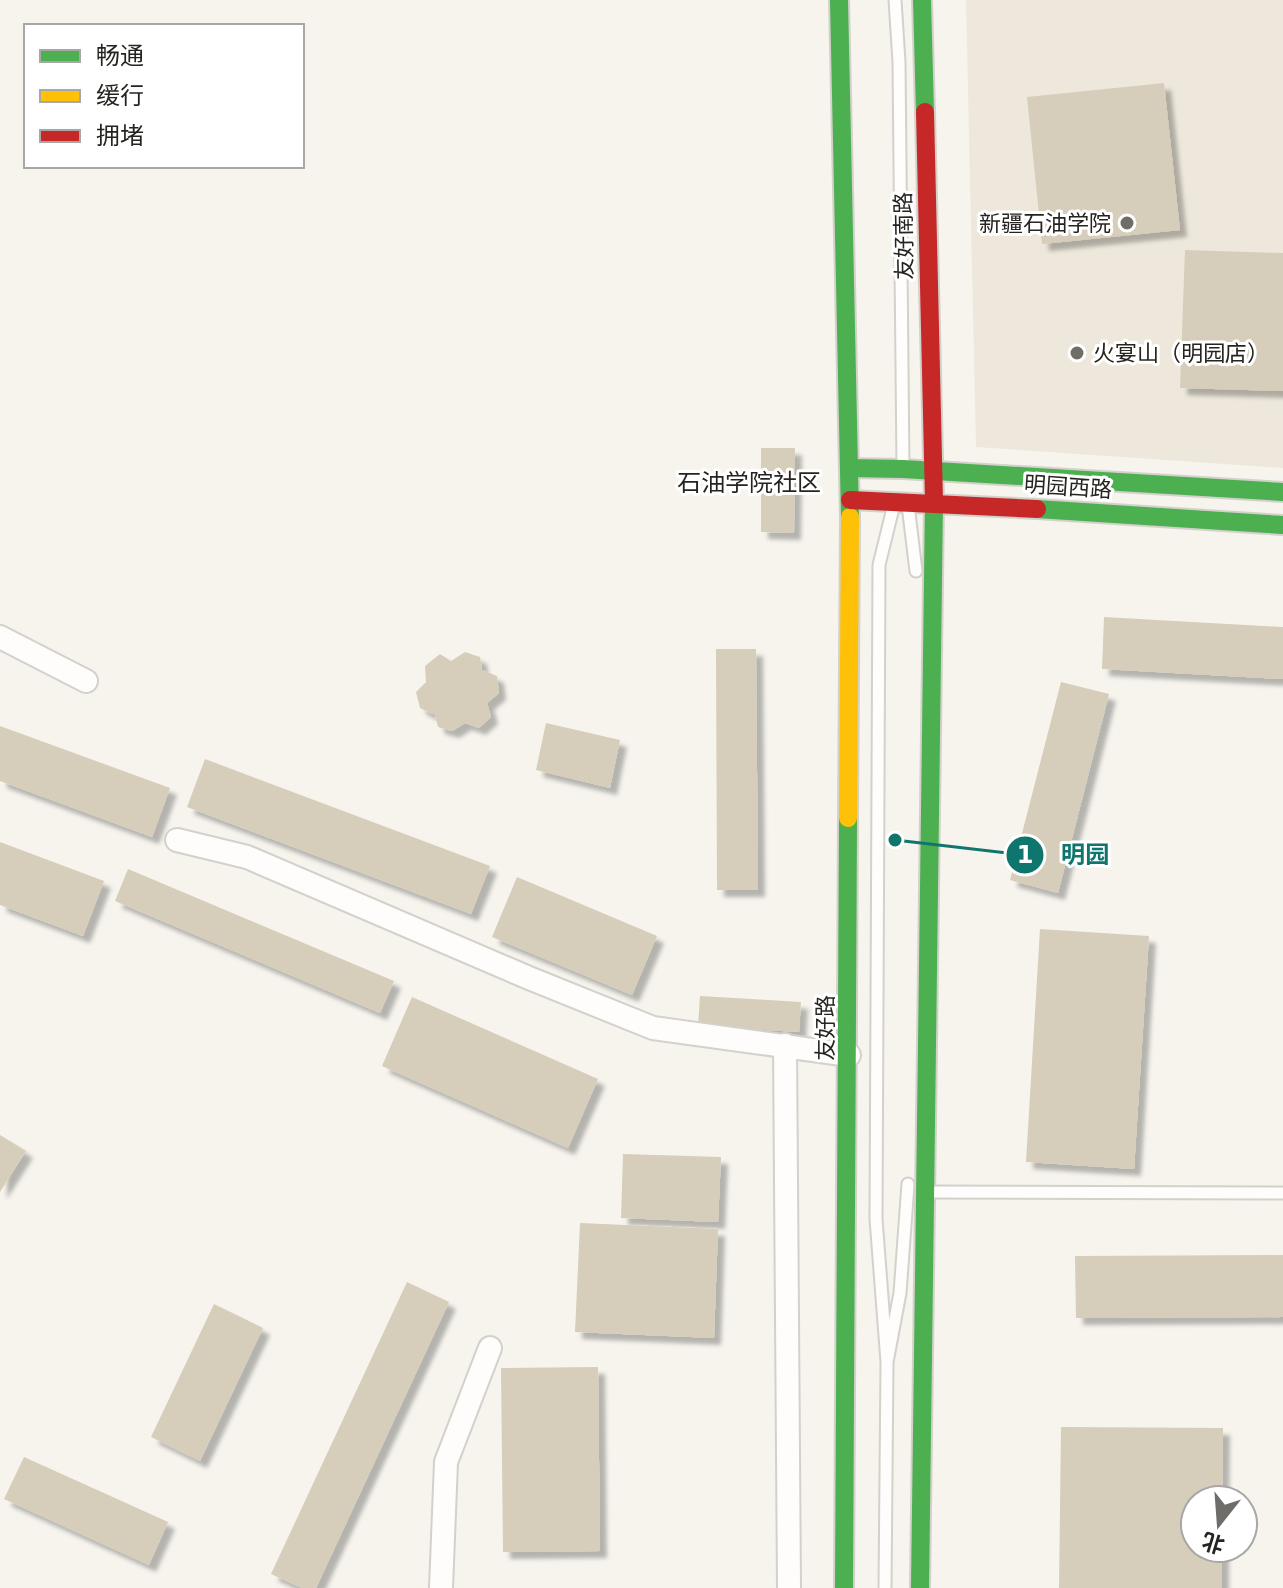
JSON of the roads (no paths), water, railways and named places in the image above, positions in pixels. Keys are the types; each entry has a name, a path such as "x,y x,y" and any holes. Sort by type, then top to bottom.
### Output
{"main road":[{"path":"839,0 850,468 902,488"},
{"name":"友好南路","path":"922,0 934,471"},
{"name":"友好路","path":"844,1588 850,468"},
{"path":"920,1588 934,471"},
{"name":"明园西路","path":"850,500 902,488 934,471 1283,492"},
{"name":"明园西路","path":"902,488 934,503 1283,525"}],"street":[{"path":"0,637 86,681"},
{"path":"177,840 247,857 653,1028 849,1055"},
{"path":"785,1045 789,1588"},
{"path":"441,1588 446,1462 490,1348"}],"lane":[{"path":"895,0 899,62 902,488 918,584"},
{"path":"885,1588 887,1362 876,1219 879,565 902,488"},
{"path":"887,1362 900,1293 909,1173"},
{"path":"925,1192 1283,1193"}],"place":[{"name":"新疆石油学院","path":"1127,223"},
{"name":"火宴山（明园店）","path":"1077,353"},
{"name":"明园","path":"895,840"}],"district":[{"name":"石油学院社区","path":"749,483"}]}
